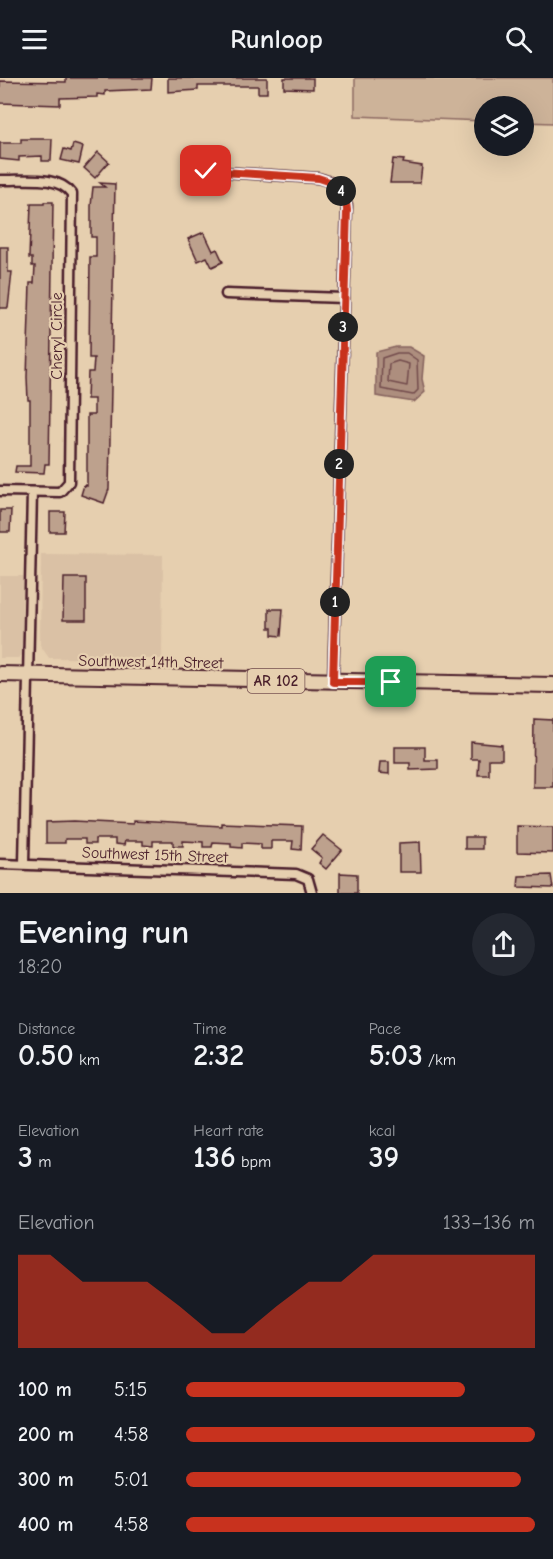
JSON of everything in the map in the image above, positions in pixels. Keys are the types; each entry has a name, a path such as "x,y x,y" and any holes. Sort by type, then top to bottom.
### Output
{"main road":[{"name":"Southwest 14th Street","path":"0,674 553,685"}],"street":[{"path":"206,171 318,178 331,182 345,195 347,206 333,682"},
{"name":"Cheryl Circle","path":"0,180 55,182 66,185 72,194 69,482 60,492 0,491"},
{"path":"225,294 344,298"},
{"path":"24,864 32,492"},
{"name":"Southwest 15th Street","path":"0,864 296,874 308,879 312,893"}],"shaded area":[{"path":"355,78 553,78 553,123 534,122 534,96 474,96 474,121 355,116"},
{"path":"41,554 163,555 162,659 49,658 40,645"},
{"path":"0,576 23,576 22,655 18,658 0,658"}],"water":[{"path":"396,347 409,347 424,356 422,379 425,392 414,402 376,396 376,352"}],"building":[{"path":"66,78 152,78 151,89 105,91 105,95 97,94 97,97 60,98 60,105 0,103 0,81 66,82"},
{"path":"168,78 267,78 267,93 258,93 258,86 198,86 198,90 168,92"},
{"path":"284,78 313,78 313,89 284,88"},
{"path":"21,139 52,139 51,161 42,161 42,156 19,157 19,161 0,159 0,143 21,143"},
{"path":"73,144 83,147 79,164 61,160 64,149 71,151"},
{"path":"98,152 109,162 95,178 84,168"},
{"path":"393,159 422,166 420,183 390,183"},
{"path":"100,183 115,184 109,489 104,503 81,495 84,485 87,486 87,415 94,415 94,399 87,399 88,372 93,372 94,358 89,358 90,257 96,257 96,237 91,237 91,206 93,187 105,187"},
{"path":"44,202 53,202 49,464 45,464 44,473 15,472 16,466 30,466 30,400 28,400 27,377 30,283 34,283 35,266 32,266 32,258 29,258 31,204 44,204"},
{"path":"204,232 213,251 217,249 223,262 212,267 207,257 198,261 188,239"},
{"path":"0,247 8,247 8,272 12,272 8,308 0,308"},
{"path":"0,510 11,510 10,532 0,532"},
{"path":"50,512 65,512 64,532 50,532"},
{"path":"64,578 86,578 86,620 63,620"},
{"path":"269,609 283,609 281,636 272,635 272,628 269,628"},
{"path":"534,719 553,720 553,787 533,787"},
{"path":"471,742 502,745 502,759 489,759 489,775 478,775 479,759 471,759"},
{"path":"395,747 425,747 425,760 438,760 438,769 410,770 410,763 395,763"},
{"path":"380,762 389,762 389,774 379,773"},
{"path":"46,822 302,826 301,850 292,849 293,841 271,841 271,849 261,849 261,844 242,843 242,848 231,847 231,843 213,842 212,847 203,847 203,842 183,841 183,846 173,846 173,841 153,841 153,846 143,845 143,841 125,841 124,845 115,844 115,839 95,839 95,844 85,844 85,839 65,839 65,843 46,843"},
{"path":"517,826 553,827 553,853 517,852"},
{"path":"323,835 342,850 326,869 319,863 322,858 311,849"},
{"path":"465,837 482,837 482,849 465,849"},
{"path":"420,842 421,872 399,872 399,843"},
{"path":"340,873 357,874 357,893 340,893"},
{"path":"551,875 553,888 518,887 519,876"}],"route":[{"path":"206,171 318,178 331,182 345,195 347,210 333,682 391,682"}]}
